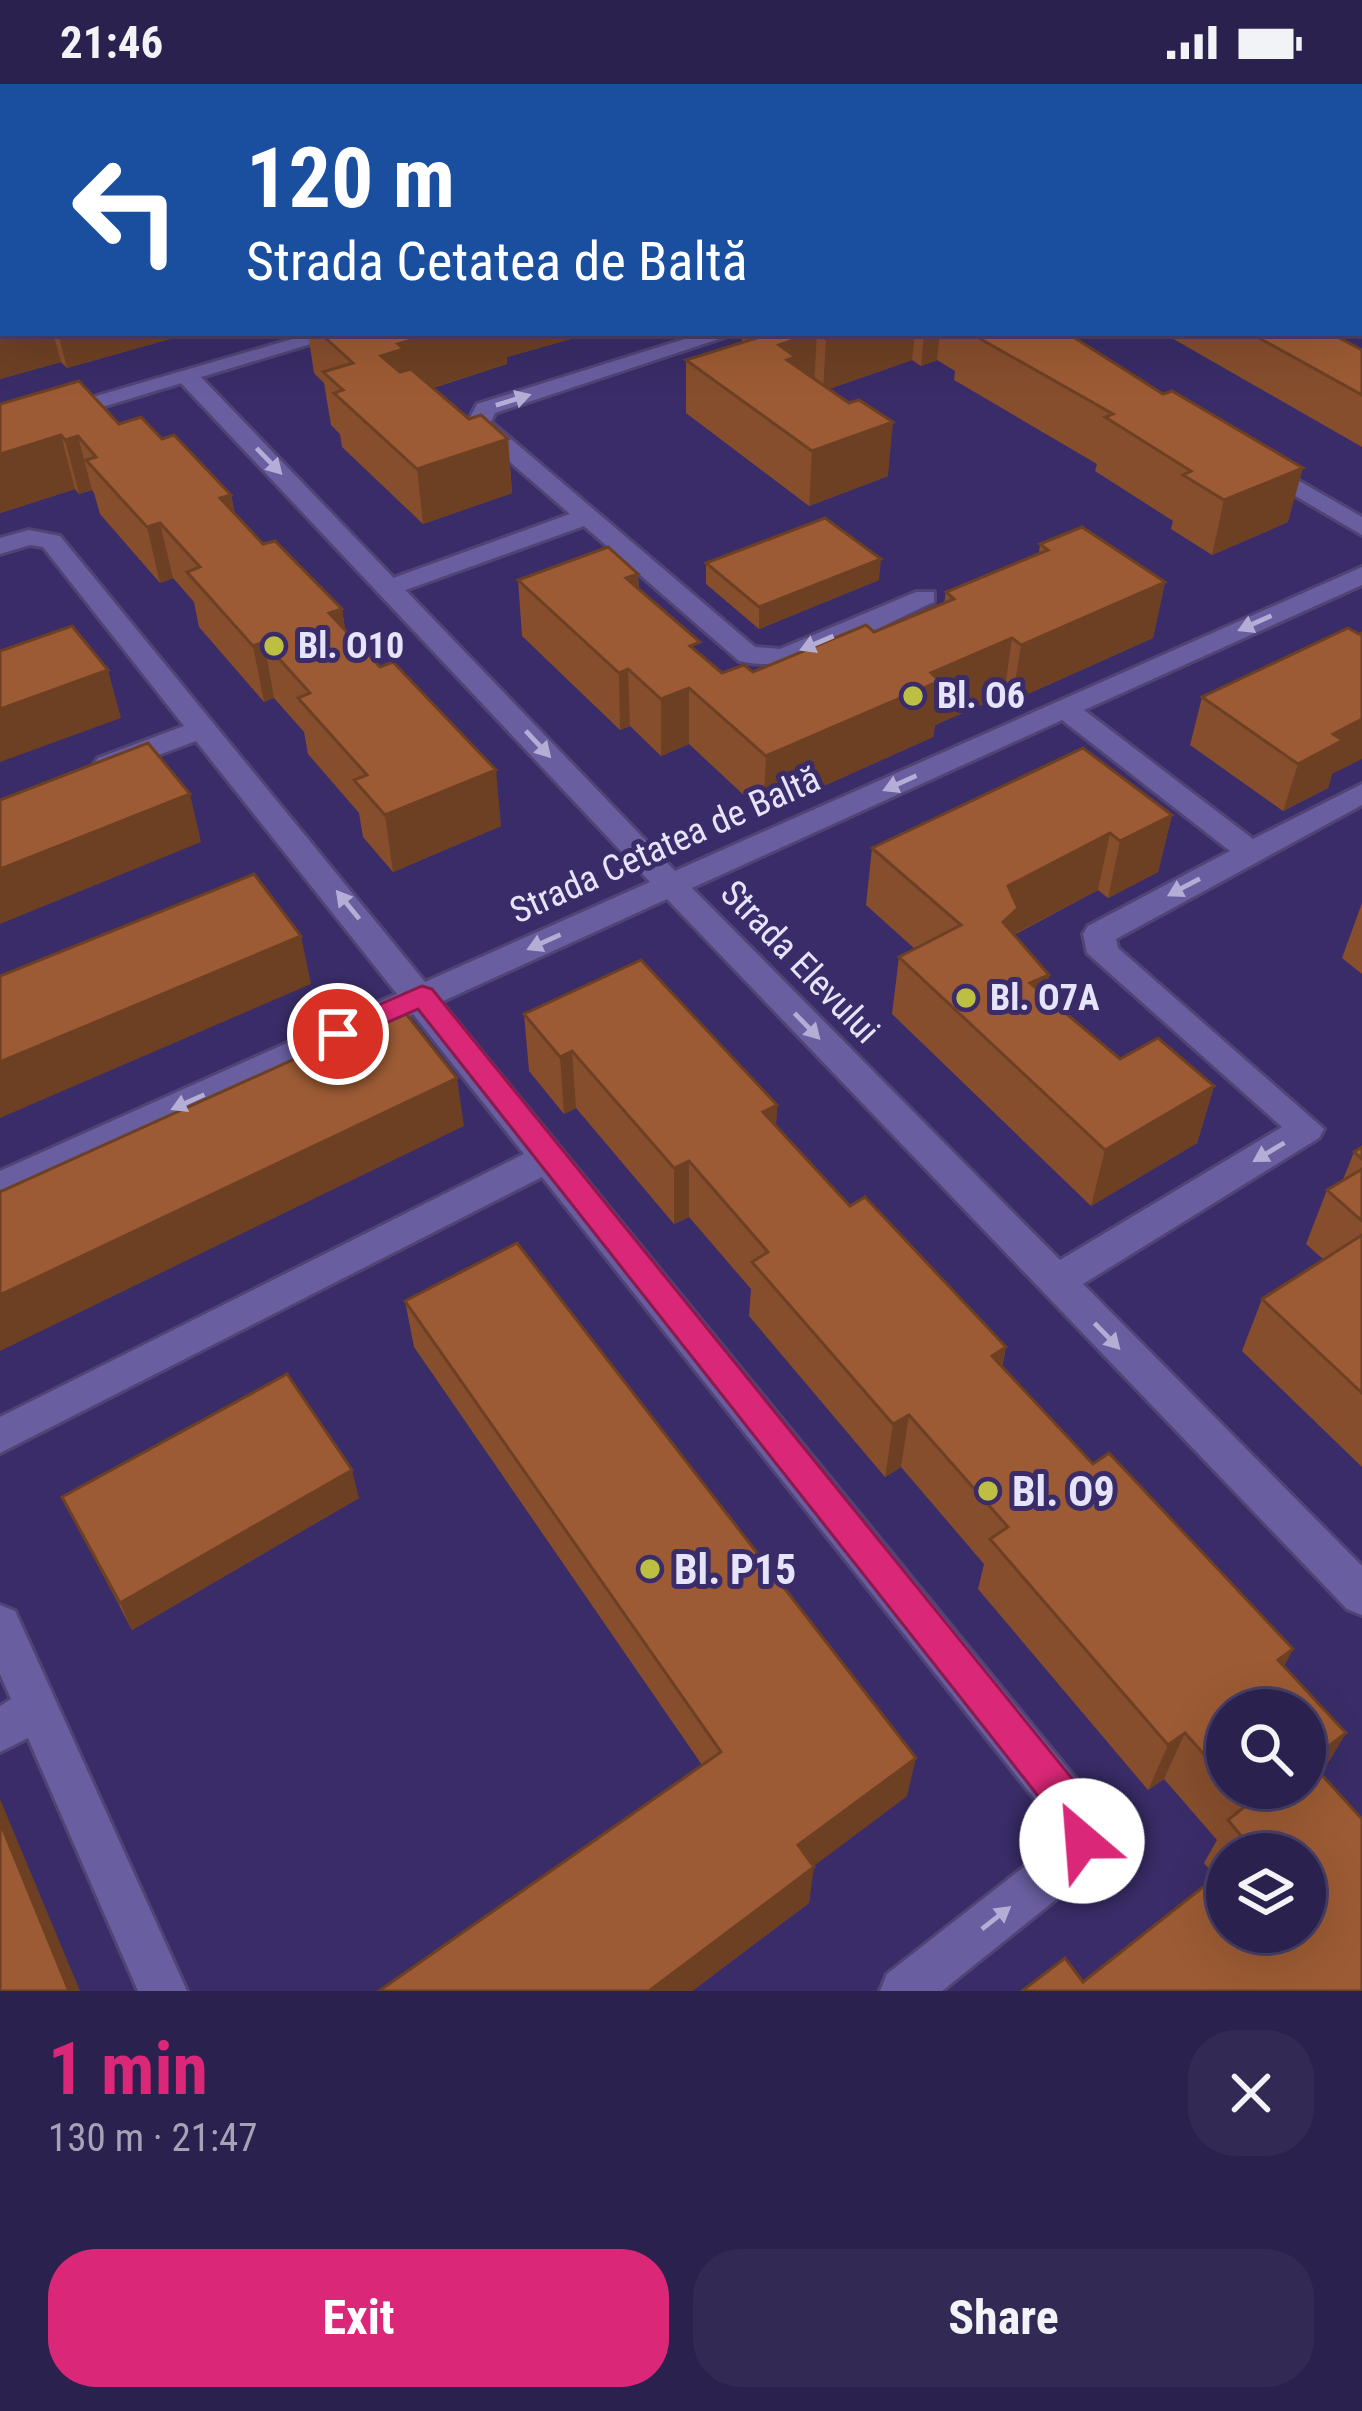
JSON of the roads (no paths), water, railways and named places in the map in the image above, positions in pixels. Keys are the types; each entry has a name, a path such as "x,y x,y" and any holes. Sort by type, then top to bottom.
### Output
{"street":[{"path":"0,431 326,336"},
{"path":"717,336 478,416 479,423 748,655 765,659 925,597"},
{"name":"Strada Elevului","path":"188,376 671,886 1362,1595"},
{"path":"1242,454 1362,528"},
{"path":"391,587 586,517"},
{"path":"0,546 29,537 51,541 422,996 1078,1817 1082,1841 1068,1862 904,1991"},
{"name":"Strada Cetatea de Baltă","path":"0,1186 1362,575"},
{"path":"1065,709 1251,852"},
{"path":"82,774 204,728"},
{"path":"1054,1282 1307,1129 1098,944 1099,934 1362,794"},
{"path":"0,1436 550,1156"},
{"path":"0,1625 19,1719 163,1991"}],"place":[{"name":"Bl. O10","path":"274,646"},
{"name":"Bl. O6","path":"913,696"},
{"name":"Bl. O7A","path":"966,998"},
{"name":"Bl. O9","path":"988,1491"},
{"name":"Bl. P15","path":"650,1569"}]}
